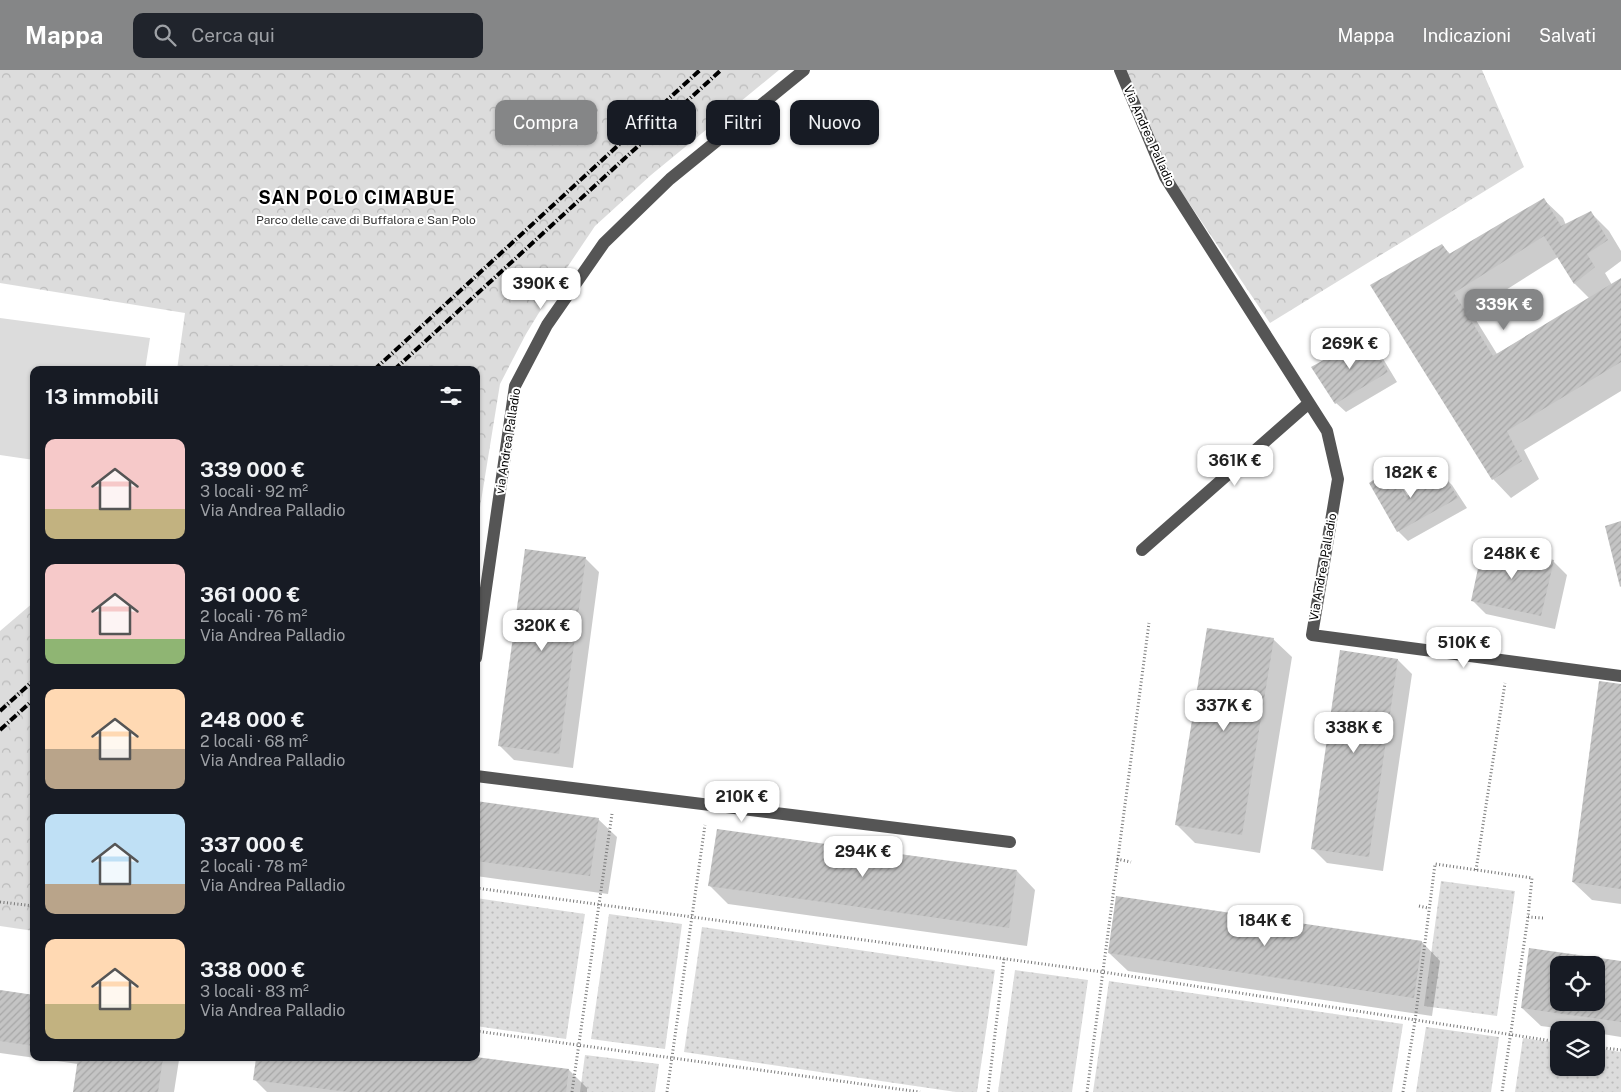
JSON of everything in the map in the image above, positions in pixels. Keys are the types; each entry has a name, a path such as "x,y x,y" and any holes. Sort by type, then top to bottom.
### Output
{"street":[{"name":"via Andrea Palladio","path":"480,630 515,386 547,325 604,243 670,179 804,70"},
{"name":"Via Andrea Palladio","path":"1120,70 1165,177 1327,431 1338,479 1312,635 1621,676"},
{"path":"1142,550 1309,403"},
{"path":"480,777 1010,842"}],"path":[{"path":"1087,1092 1148,623"},
{"path":"1476,870 1508,661"},
{"path":"572,1092 615,794"},
{"path":"666,1092 708,805"},
{"path":"1118,859 1131,862"},
{"path":"1403,1092 1435,864 1532,878 1502,1092"},
{"path":"480,889 1103,972 1550,1041"},
{"path":"0,902 30,906"},
{"path":"1419,906 1428,908"},
{"path":"1528,917 1543,918"},
{"path":"988,1092 1004,958"},
{"path":"480,1032 920,1092"},
{"path":"1605,1048 1621,1050"}],"green space":[{"name":"Parco delle cave di Buffalora e San Polo","path":"0,70 779,70 742,100 706,100 706,130 696,138 696,100 607,100 607,145 688,145 651,175 595,226 526,334 500,384 480,507 480,366 178,366 185,313 0,283"},
{"path":"1124,70 1482,70 1524,167 1270,323 1170,175"},
{"path":"0,318 150,338 146,366 30,366 30,459 0,455"},
{"path":"30,605 30,930 0,926 0,631"},
{"path":"1441,881 1515,891 1497,1016 1424,1006"},
{"path":"480,899 585,914 566,1039 480,1027"},
{"path":"609,914 682,924 665,1049 591,1039"},
{"path":"702,927 995,970 977,1092 956,1092 684,1052"},
{"path":"1015,970 1088,980 1072,1092 998,1092"},
{"path":"1109,981 1403,1024 1392,1092 1093,1092"},
{"path":"1426,1027 1499,1037 1491,1092 1416,1092"},
{"path":"1523,1038 1550,1042 1550,1076 1605,1076 1605,1049 1621,1052 1621,1092 1515,1092"},
{"path":"585,1055 659,1064 655,1092 580,1092"}],"building":[{"path":"1544,198 1561,226 1591,211 1608,240 1587,254 1595,267 1574,284 1544,236 1454,293 1493,356 1621,278 1621,362 1507,431 1522,461 1492,480 1370,285 1442,244 1449,254"},
{"path":"1367,336 1388,372 1335,404 1311,367"},
{"path":"1389,469 1405,497 1443,474 1458,498 1397,532 1369,483"},
{"path":"1621,521 1621,586 1620,587 1605,526"},
{"path":"1483,545 1554,560 1541,616 1471,601"},
{"path":"525,549 586,557 559,754 498,746"},
{"path":"1207,628 1274,638 1242,835 1175,825"},
{"path":"1340,650 1398,659 1369,857 1311,849"},
{"path":"1599,681 1621,684 1621,889 1572,882"},
{"path":"480,802 599,818 590,876 480,862"},
{"path":"717,829 1017,870 1009,928 708,886"},
{"path":"1116,896 1422,941 1414,998 1108,953"},
{"path":"1529,948 1586,956 1550,956 1550,1011 1605,1011 1605,959 1621,961 1621,1022 1521,1008"},
{"path":"0,990 30,994 30,1045 0,1041"},
{"path":"480,1058 569,1069 566,1092 349,1092 253,1080 256,1061 480,1061"},
{"path":"78,1061 163,1061 158,1092 73,1092"}],"railway":[{"path":"378,366 700,70"},
{"path":"398,366 721,70"},
{"path":"0,711 30,684"},
{"path":"0,730 30,703"}],"district":[{"name":"SAN POLO CIMABUE","path":"357,197"}]}
